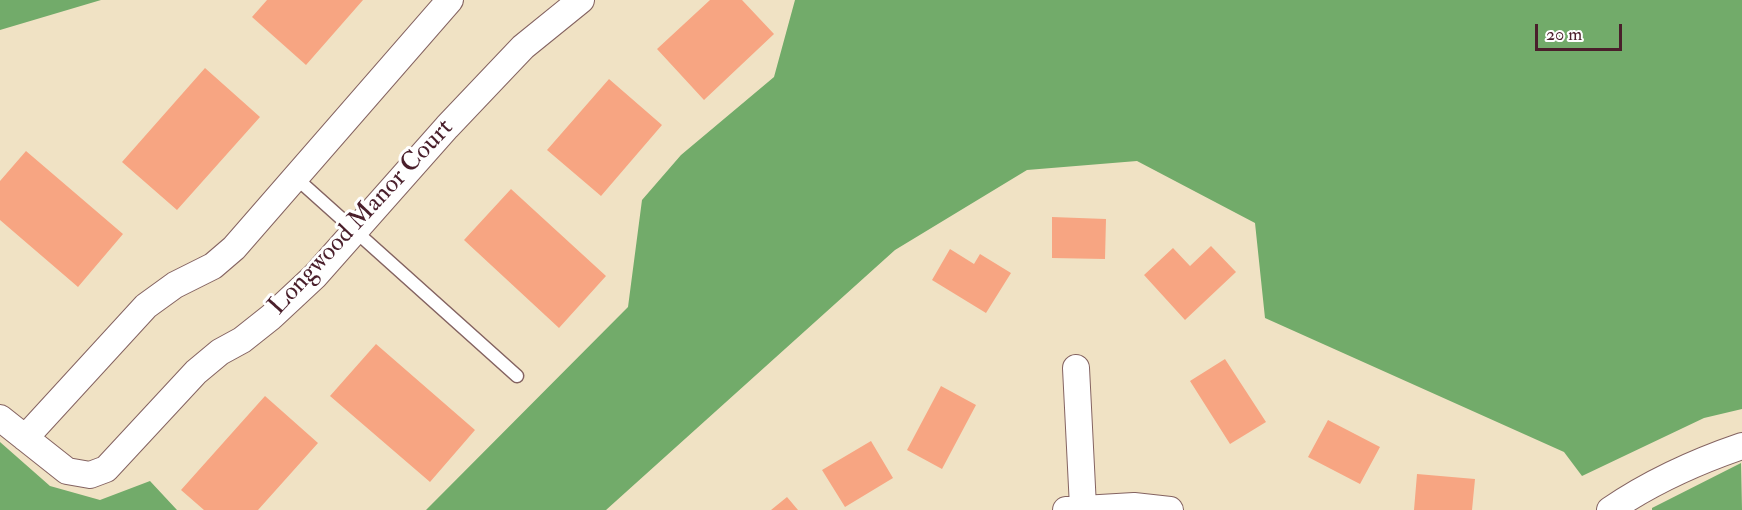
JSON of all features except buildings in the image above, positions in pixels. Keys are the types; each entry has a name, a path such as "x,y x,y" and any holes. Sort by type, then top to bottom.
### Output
{"street":[{"path":"25,438 146,306 175,285 213,266 234,248 450,0"},
{"name":"Longwood Manor Court","path":"0,418 67,471 90,475 106,469 196,372 220,352 242,340 271,317 315,276 447,127 523,47 581,0"},
{"path":"1076,368 1074,509 1134,506 1170,510"},
{"path":"1610,510 1648,485 1706,458 1742,446"}],"lane":[{"path":"295,177 516,376"}],"green space":[{"path":"0,0 101,0 0,30"},
{"path":"795,0 1742,0 1742,409 1704,418 1582,476 1564,452 1265,318 1255,223 1137,161 1027,170 895,250 606,510 426,510 628,307 642,200 681,155 774,77"},
{"path":"0,442 50,486 100,500 150,481 177,510 0,510"},
{"path":"1741,463 1742,510 1652,510 1652,508"}]}
